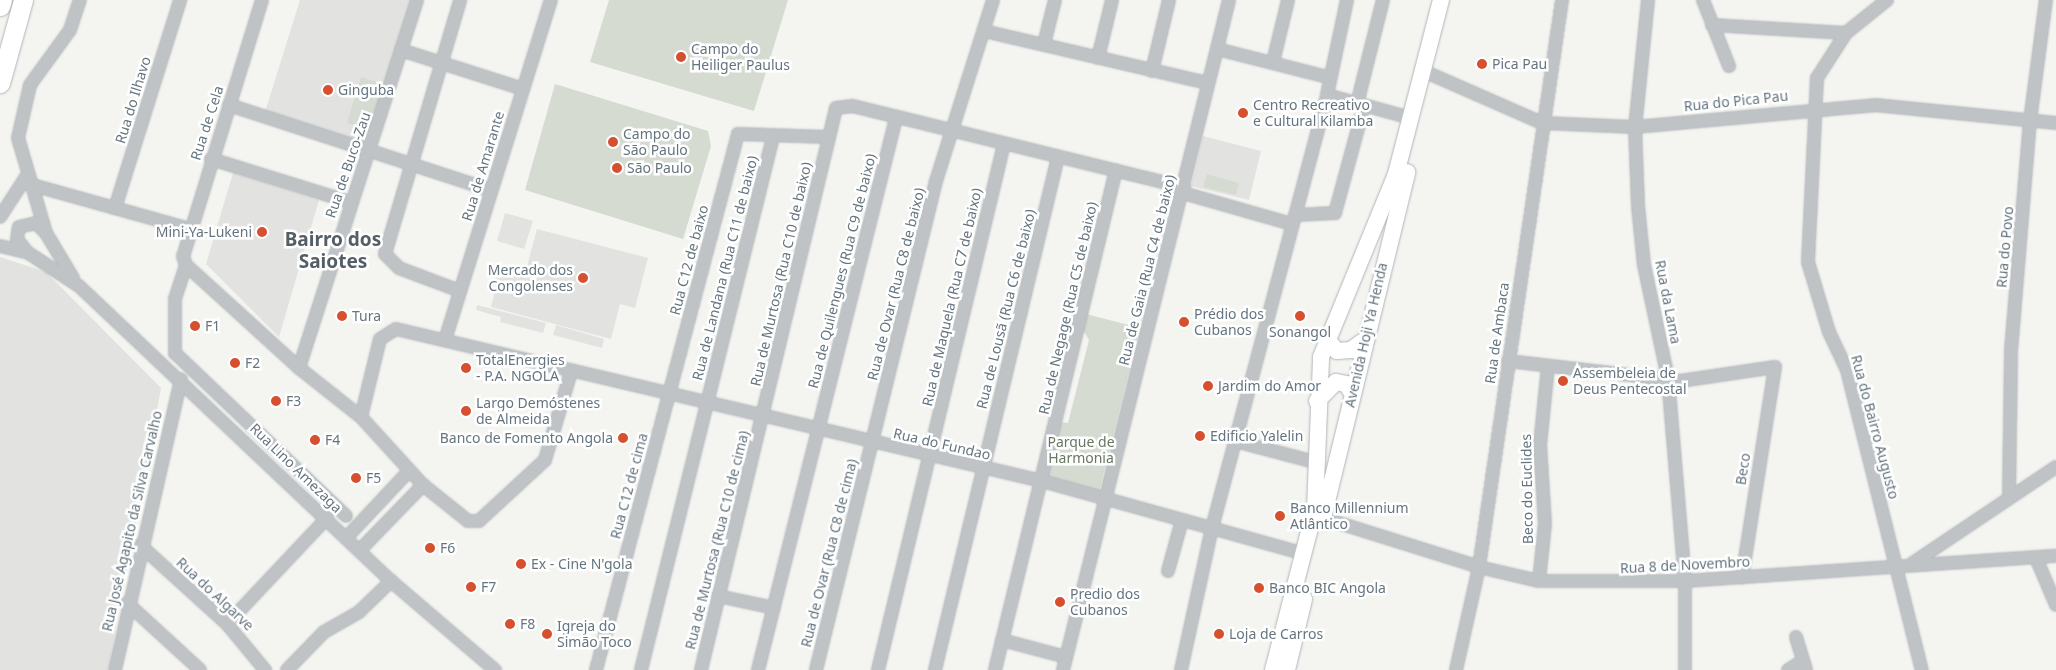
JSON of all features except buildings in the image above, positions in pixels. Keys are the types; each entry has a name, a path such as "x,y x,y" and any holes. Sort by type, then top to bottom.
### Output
{"highway":[{"path":"0,6 2,0"},
{"path":"0,83 23,0"}],"main road":[{"name":"Avenida Hoji Ya Henda","path":"1273,670 1305,554 1319,463 1318,371 1326,338 1376,231 1411,118 1441,0"},
{"name":"Avenida Hoji Ya Henda","path":"1287,670 1353,394 1362,342 1428,73 1448,0"},
{"path":"1326,338 1337,351 1351,350 1362,342"},
{"path":"1317,402 1336,382 1346,384 1353,394"}],"street":[{"path":"79,286 46,233 27,181 18,138 24,98 37,73 70,30 80,0"},
{"name":"Rua do Ilhavo","path":"115,208 180,0"},
{"name":"Rua de Cela","path":"262,0 190,229 185,261 175,299 175,353 346,516"},
{"name":"Rua de Buco-Zau","path":"299,368 350,202 369,152 417,0"},
{"path":"460,0 408,164 386,257 430,282 460,291"},
{"name":"Rua de Amarante","path":"445,340 551,0"},
{"name":"Rua de Ovar (Rua C8 de baixo)","path":"872,444 952,132 992,0"},
{"path":"1044,44 1055,0"},
{"path":"1098,58 1112,0"},
{"path":"1152,71 1169,0"},
{"name":"Rua de Gaia (Rua C4 de baixo)","path":"1063,670 1229,0"},
{"path":"1273,62 1288,0"},
{"path":"1181,670 1212,528 1326,96 1328,77 1347,0"},
{"path":"896,118 1116,170 1293,219 1335,213 1361,105 1383,0"},
{"name":"Rua de Ambaca","path":"1456,670 1479,567 1542,123 1562,0"},
{"name":"Rua da Lama","path":"1648,0 1635,127 1640,237 1668,378 1685,581 1684,670"},
{"path":"1704,0 1712,26 1729,66"},
{"name":"Rua do Bairro Augusto","path":"1887,0 1846,33 1819,70 1815,108 1809,274 1847,370 1922,670"},
{"name":"Rua do Povo","path":"2009,498 2010,366 2030,121 2046,0"},
{"path":"1712,26 1846,33"},
{"path":"984,31 1207,83"},
{"path":"1217,49 1328,77"},
{"path":"401,50 523,89"},
{"name":"Rua do Pica Pau","path":"1428,73 1542,123 1635,127 1815,108 1896,105 2056,123"},
{"path":"1326,96 1411,118"},
{"path":"229,105 369,152 491,190"},
{"name":"Rua de Murtosa (Rua C10 de baixo)","path":"762,417 829,137 840,106 896,118"},
{"name":"Rua de Quilengues (Rua C9 de baixo)","path":"758,670 816,431 896,118"},
{"name":"Rua C12 de baixo","path":"668,396 739,132 773,138"},
{"path":"773,138 829,137"},
{"name":"Rua de Landana (Rua C11 de baixo)","path":"641,670 773,138"},
{"name":"Rua de Maquela (Rua C7 de baixo)","path":"878,670 1004,144"},
{"name":"Rua de Lousã (Rua C6 de baixo)","path":"935,670 1058,157"},
{"path":"211,158 350,202"},
{"name":"Rua de Negage (Rua C5 de baixo)","path":"995,670 1116,170"},
{"path":"27,181 190,229"},
{"path":"0,217 27,181"},
{"path":"46,233 33,222 19,227 17,239 27,252 79,286"},
{"path":"0,246 27,252"},
{"path":"185,261 299,368 361,417 423,485 468,521 489,516 545,460 571,372 396,329 384,333 370,370 361,417"},
{"name":"Rua Lino Amezaga","path":"79,286 181,379 391,581 495,670"},
{"path":"1508,361 1668,378"},
{"name":"Beco do Euclides","path":"1539,581 1545,524 1540,435 1548,366"},
{"name":"Beco","path":"1668,378 1685,381 1775,367 1742,576"},
{"name":"Rua do Fundao","path":"571,372 872,444 1042,481 1305,554"},
{"name":"Rua José Agapito da Silva Carvalho","path":"114,670 140,545 181,379"},
{"name":"Rua C12 de cima","path":"596,670 668,396"},
{"name":"Rua de Murtosa (Rua C10 de cima)","path":"701,670 762,417"},
{"path":"1235,441 1319,463"},
{"name":"Rua de Ovar (Rua C8 de cima)","path":"816,670 872,444"},
{"path":"1913,563 2056,466"},
{"path":"347,537 409,471"},
{"path":"360,550 423,485"},
{"path":"227,624 326,518"},
{"name":"Rua 8 de Novembro","path":"1323,518 1479,567 1539,581 1685,581 1895,564 2056,556"},
{"path":"1168,571 1182,520"},
{"name":"Rua do Algarve","path":"140,545 227,624 265,670"},
{"path":"2036,558 2056,604"},
{"path":"287,670 324,632 359,612 391,581"},
{"path":"718,596 774,608"},
{"path":"127,603 200,670"},
{"path":"1788,670 1803,666 1796,637"},
{"path":"1002,640 1066,657"}],"shaded area":[{"name":"Ginguba","path":"300,0 414,0 367,144 265,112"},
{"path":"1203,136 1261,151 1249,200 1191,186"},
{"name":"Mini-Ya-Lukeni","path":"233,173 319,200 279,337 206,264"},
{"path":"505,213 533,221 524,249 497,241"},
{"name":"Mercado dos Congolenses","path":"537,229 648,258 635,308 620,304 611,339 491,307 496,286 521,293 522,287 494,280 497,269 502,271 504,265 526,270"},
{"path":"0,257 46,272 161,388 108,670 0,670"},
{"path":"477,305 546,323 543,333 500,322 501,317 476,310"},
{"path":"556,325 604,339 602,348 553,335"}],"green space":[{"name":"Campo do Heiliger Paulus","path":"609,0 788,0 754,111 590,62"},
{"path":"361,77 384,84 370,131 347,123"},
{"name":"São Paulo","path":"555,84 708,131 711,146 683,239 525,190"},
{"path":"1207,174 1239,183 1236,195 1203,187"},
{"name":"Parque de Harmonia","path":"1086,314 1140,328 1099,492 1045,479 1059,422 1068,423 1089,340 1082,329"}],"place":[{"name":"Campo do Heiliger Paulus","path":"681,57"},
{"name":"Pica Pau","path":"1482,64"},
{"name":"Ginguba","path":"328,90"},
{"name":"Centro Recreativo e Cultural Kilamba","path":"1243,113"},
{"name":"Campo do São Paulo","path":"613,142"},
{"name":"São Paulo","path":"617,168"},
{"name":"Mini-Ya-Lukeni","path":"262,232"},
{"name":"Mercado dos Congolenses","path":"583,278"},
{"name":"Tura","path":"342,316"},
{"name":"Sonangol","path":"1300,316"},
{"name":"Prédio dos Cubanos","path":"1184,322"},
{"name":"F1","path":"195,326"},
{"name":"F2","path":"235,363"},
{"name":"TotalEnergies - P.A. NGOLA","path":"466,368"},
{"name":"Assembeleia de Deus Pentecostal","path":"1563,381"},
{"name":"Jardim do Amor","path":"1208,386"},
{"name":"F3","path":"276,401"},
{"name":"Largo Demóstenes de Almeida","path":"466,411"},
{"name":"Edificio Yalelin","path":"1200,436"},
{"name":"Banco de Fomento Angola","path":"623,438"},
{"name":"F4","path":"315,440"},
{"name":"F5","path":"356,478"},
{"name":"Banco Millennium Atlântico","path":"1280,516"},
{"name":"F6","path":"430,548"},
{"name":"Ex - Cine N'gola","path":"521,564"},
{"name":"F7","path":"471,587"},
{"name":"Banco BIC Angola","path":"1259,588"},
{"name":"Predio dos Cubanos","path":"1060,602"},
{"name":"F8","path":"510,624"},
{"name":"Igreja do Simão Toco","path":"547,634"},
{"name":"Loja de Carros","path":"1219,634"}],"district":[{"name":"Bairro dos Saiotes","path":"333,251"}]}
